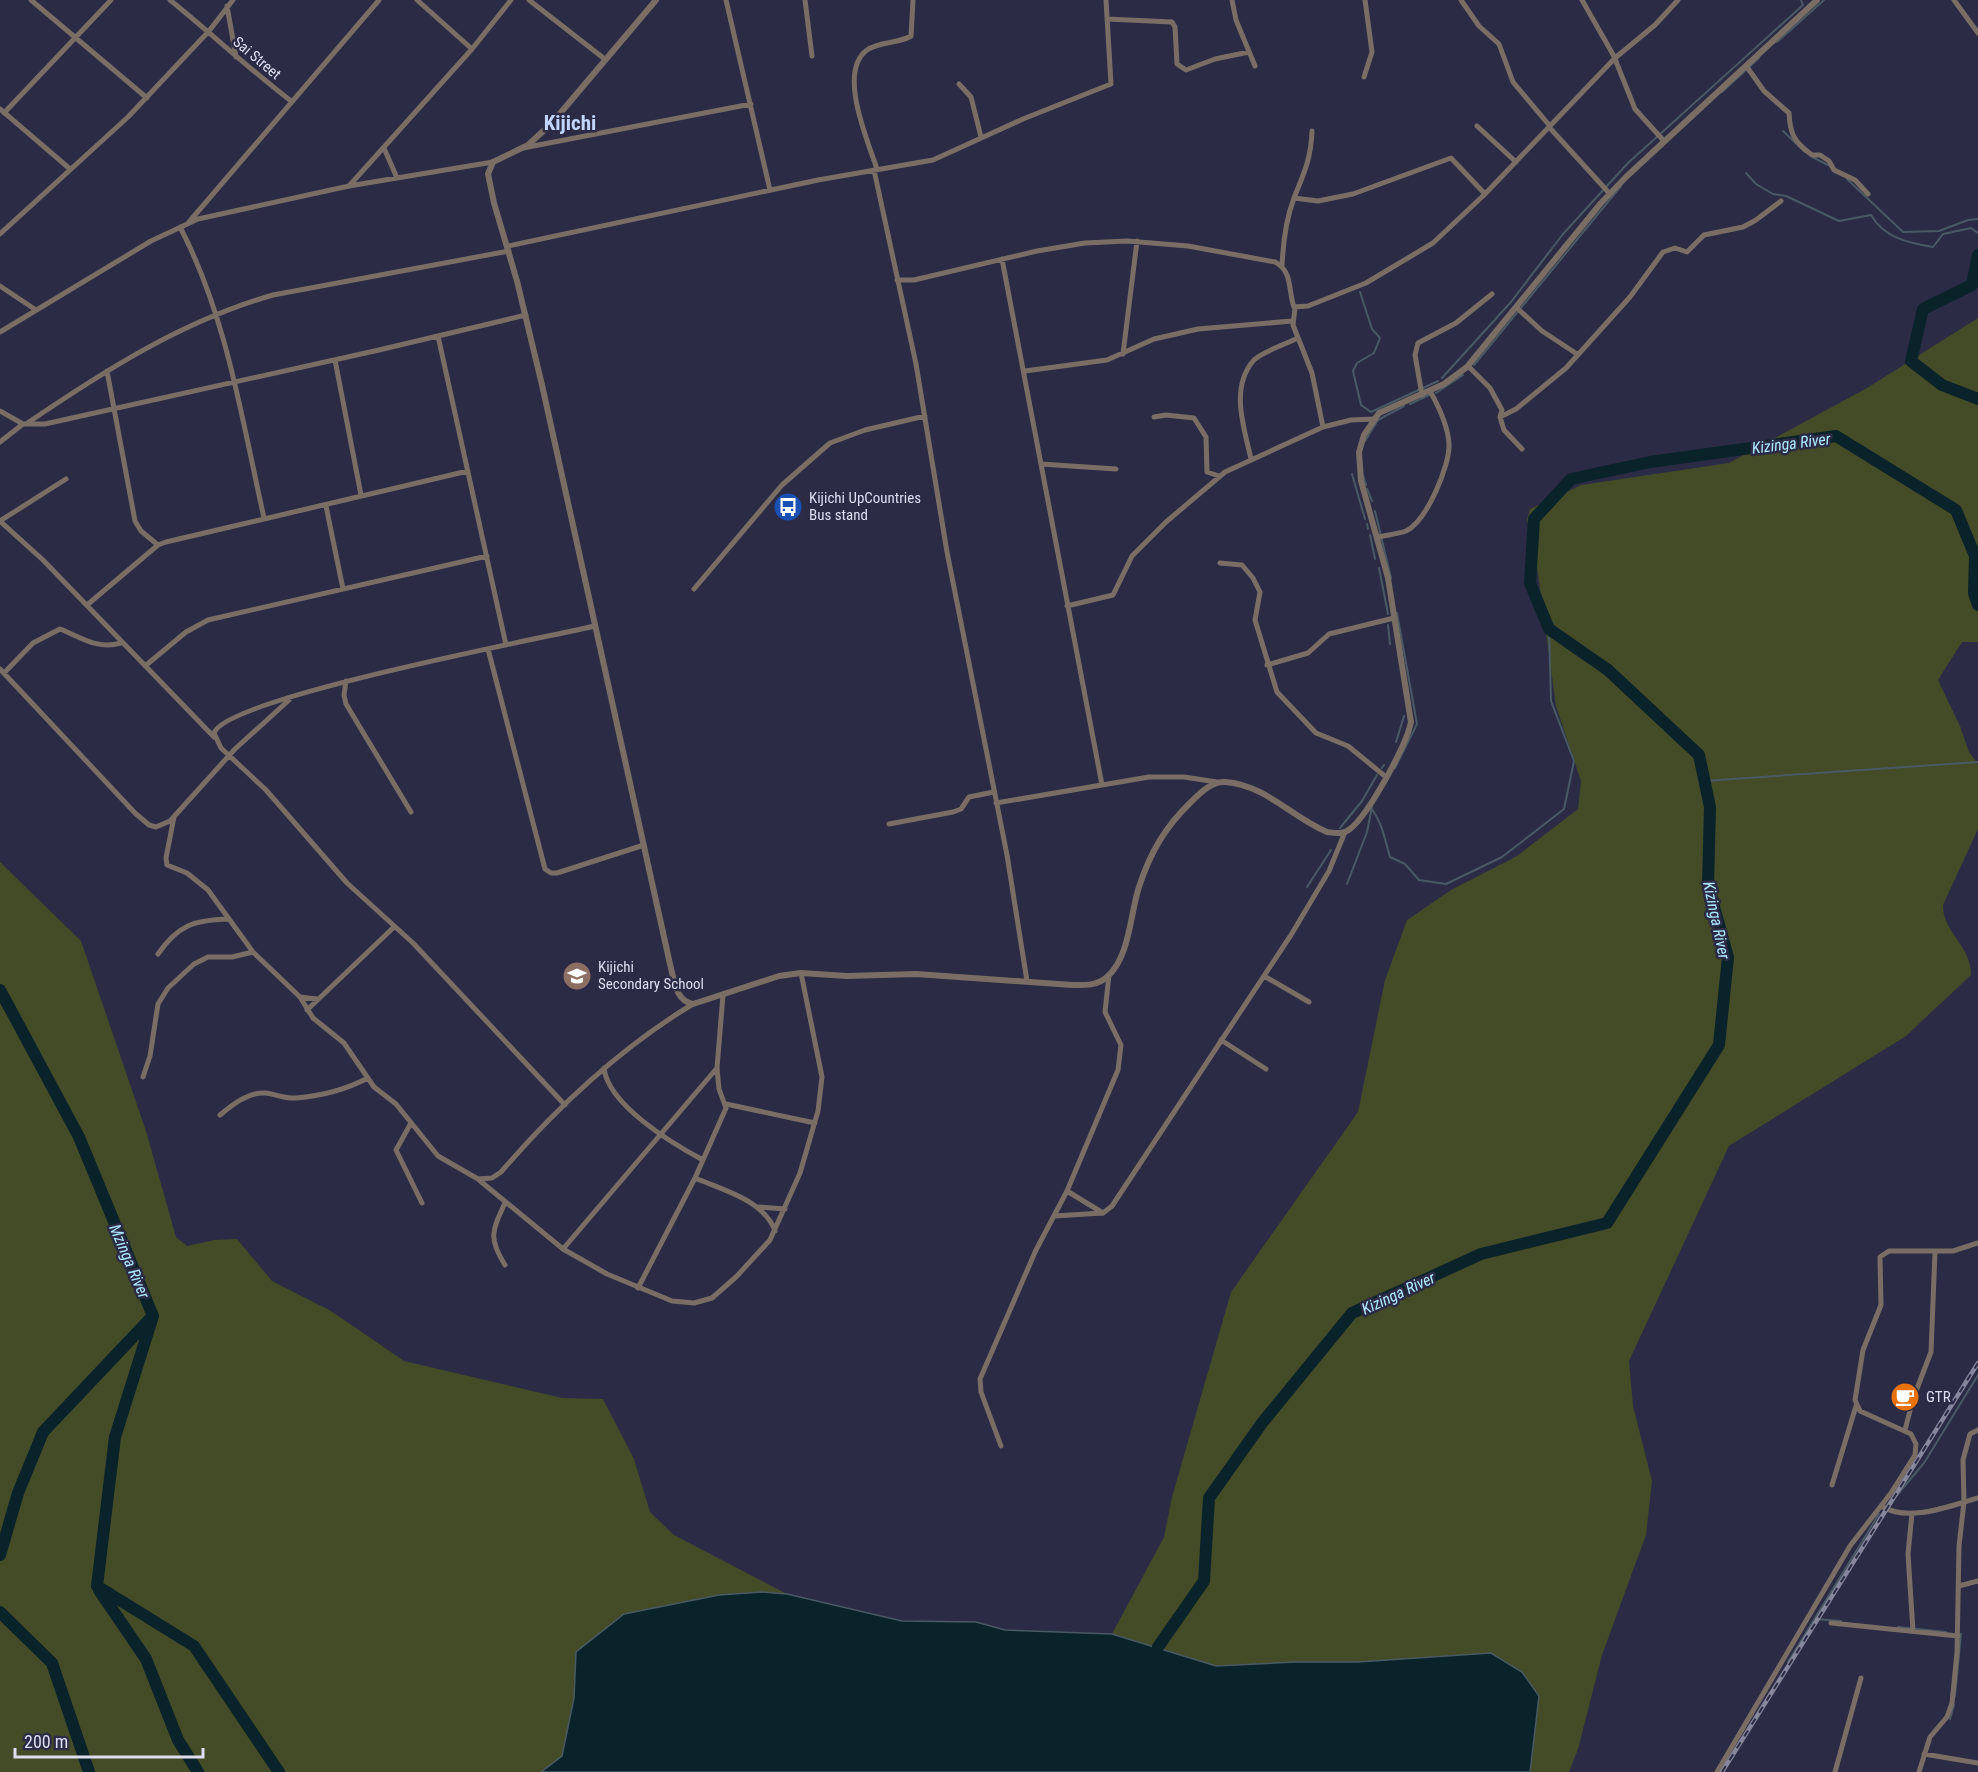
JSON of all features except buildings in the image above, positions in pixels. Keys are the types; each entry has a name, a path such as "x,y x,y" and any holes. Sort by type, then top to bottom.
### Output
{"street":[{"path":"31,0 147,98"},
{"path":"70,169 2,111 76,39 111,0"},
{"name":"Sai Street","path":"170,0 209,31 237,59 291,101"},
{"path":"0,234 147,98 209,31 233,0"},
{"path":"187,224 379,0"},
{"path":"417,0 472,49"},
{"path":"349,186 472,49 511,0"},
{"path":"529,0 606,60"},
{"path":"0,332 180,227 212,215 349,186 494,162 521,148 552,123 656,0"},
{"path":"726,0 770,190"},
{"path":"805,0 812,56"},
{"path":"913,0 911,36 870,48 863,53 854,75 855,97 875,169 925,417 947,552 994,792 1027,981"},
{"path":"0,442 107,371 215,314 273,295 508,249 770,190 944,157 981,137 1111,84 1107,0"},
{"path":"1232,0 1236,20 1255,66"},
{"path":"1364,77 1372,52 1365,0"},
{"path":"1461,0 1479,26 1498,44 1513,82 1610,194"},
{"path":"1582,0 1615,59 1635,109 1663,140"},
{"path":"1295,308 1355,288 1406,260 1441,237 1615,59 1655,25 1678,0"},
{"path":"1954,0 1978,33"},
{"path":"1054,1216 1103,1213 1112,1206 1264,976 1329,871 1345,832 1360,817 1386,777 1407,736 1411,722 1394,618 1379,537 1358,461 1364,435 1374,419 1383,410 1430,391 1455,377 1468,366 1610,194 1663,140 1747,67 1814,1"},
{"path":"227,6 237,59"},
{"path":"1107,19 1172,22 1175,27 1177,64 1186,70 1215,59 1249,52"},
{"path":"1747,67 1764,91 1789,113 1789,130 1801,146 1812,155 1820,155 1829,160 1834,170 1852,178 1868,194"},
{"path":"959,84 971,96 981,137"},
{"path":"521,148 751,104"},
{"path":"1477,126 1516,162"},
{"path":"1282,266 1285,233 1294,198 1308,166 1312,131"},
{"path":"384,148 397,178"},
{"path":"1294,198 1326,201 1353,194 1451,158 1485,194"},
{"path":"494,162 489,170 489,182 526,315 677,991 681,999 693,1004"},
{"path":"1500,417 1566,368 1576,354 1630,297 1666,250 1675,248 1687,252 1704,235 1743,227 1781,201"},
{"path":"180,227 194,254 215,314 234,383 264,519"},
{"path":"897,280 914,280 1002,259 1085,243 1137,241 1255,257 1282,266 1288,275 1295,308 1292,321 1312,374 1323,427"},
{"path":"1123,354 1137,241"},
{"path":"1002,259 1102,785"},
{"path":"899,289 914,280"},
{"path":"0,286 36,310"},
{"path":"1422,394 1415,355 1418,343 1456,323 1492,294"},
{"path":"1517,308 1542,331 1576,354"},
{"path":"0,411 24,424 45,424 526,315"},
{"path":"1025,371 1092,364 1123,354 1154,339 1198,329 1292,321"},
{"path":"438,336 506,645"},
{"path":"1251,459 1239,395 1241,381 1255,358 1298,338"},
{"path":"334,360 361,495"},
{"path":"1468,366 1490,388 1502,410 1500,417 1504,430 1522,449"},
{"path":"107,371 135,521 141,531 158,545"},
{"path":"1379,537 1407,530 1422,515 1446,463 1449,447 1448,430 1430,391"},
{"path":"1154,417 1166,415 1194,418 1206,438 1207,472 1219,476"},
{"path":"694,589 782,485 830,443 865,430 925,417"},
{"path":"1068,606 1113,595 1132,556 1166,522 1219,476 1323,427 1351,420 1374,419"},
{"path":"0,435 12,432"},
{"path":"1041,464 1116,469"},
{"path":"87,605 158,545 468,471"},
{"path":"66,479 0,521 87,605 229,756 266,790 342,878 434,964 565,1106"},
{"path":"326,506 343,589"},
{"path":"145,666 186,632 208,620 487,556"},
{"path":"1220,563 1242,565 1257,585 1260,599 1255,620 1277,692 1316,733 1348,746 1386,777"},
{"path":"1267,664 1308,653 1329,634 1394,618"},
{"path":"214,738 215,729 228,718 346,681 595,626"},
{"path":"121,643 102,645 74,637 60,629 40,637 2,671 149,825 163,825 174,817 229,756 291,698"},
{"path":"488,649 544,869 557,873 644,845"},
{"path":"346,681 344,695 346,704 411,812"},
{"path":"996,803 1149,777 1184,777 1253,787 1320,829 1336,833 1345,832"},
{"path":"1001,1446 981,1392 980,1379 1036,1250 1067,1191 1121,1060 1118,1035 1108,1023 1105,1012 1109,975 1121,952 1138,890 1159,839 1180,813 1217,782"},
{"path":"889,824 953,813 961,809 969,797 994,792"},
{"path":"174,817 166,858 167,865 187,873 208,890 253,952 300,997 307,1010 344,1043 368,1078 396,1104 438,1156 478,1179 563,1249 638,1288 672,1301 694,1304 706,1301 736,1277 762,1250 775,1231 800,1173 815,1123 822,1077 801,973"},
{"path":"158,954 172,935 189,925 229,919"},
{"path":"307,1010 394,927"},
{"path":"143,1077 148,1064 158,1004 168,988 201,959 214,956 232,957 253,952"},
{"path":"478,1179 492,1178 501,1172 604,1068 647,1032 693,1004 779,976 801,973 847,976 915,974 1084,985 1100,981 1109,975"},
{"path":"1264,976 1309,1002"},
{"path":"638,1288 704,1160 726,1104 719,1089 717,1068 723,995"},
{"path":"300,997 317,999"},
{"path":"1221,1040 1266,1069"},
{"path":"604,1068 611,1088 641,1121 704,1160"},
{"path":"563,1249 717,1068"},
{"path":"220,1115 234,1103 252,1095 266,1093 285,1098 303,1097 343,1090 368,1078"},
{"path":"726,1104 815,1123"},
{"path":"411,1123 396,1150 422,1203"},
{"path":"695,1178 757,1206 785,1209"},
{"path":"1067,1191 1103,1213"},
{"path":"505,1203 493,1237 493,1245 505,1265"},
{"path":"757,1206 770,1218 775,1231"},
{"path":"1832,1485 1856,1406 1863,1350 1881,1305 1880,1257 1889,1251 1953,1251 1978,1243"},
{"path":"1905,1430 1913,1399 1931,1352 1935,1252"},
{"path":"1717,1772 1850,1546 1881,1506 1915,1455 1915,1439 1905,1430 1868,1415 1856,1406"},
{"path":"1919,1772 1932,1734 1945,1721 1952,1703 1958,1636 1959,1538 1964,1502 1964,1452 1970,1434 1978,1430"},
{"path":"1881,1506 1898,1512 1912,1513 1978,1498"},
{"path":"1912,1513 1908,1554 1913,1631"},
{"path":"1959,1586 1978,1581"},
{"path":"1831,1623 1958,1636"},
{"path":"1835,1772 1861,1678"},
{"path":"1924,1754 1978,1764"}],"green space":[{"path":"1978,318 1978,642 1962,642 1938,680 1960,726 1969,752 1978,764 1978,829 1943,905 1947,923 1967,956 1971,975 1906,1036 1729,1146 1629,1361 1633,1406 1652,1481 1646,1535 1602,1655 1578,1749 1569,1772 1530,1772 1539,1696 1358,1662 1216,1666 1112,1634 1164,1537 1172,1497 1231,1292 1358,1112 1385,980 1407,920 1451,890 1517,856 1578,809 1581,781 1556,706 1535,552 1527,520 1530,509 1581,485 1729,463 1867,388"},
{"path":"0,862 81,941 146,1131 176,1237 187,1246 214,1240 237,1239 272,1281 331,1311 404,1361 562,1398 603,1399 634,1459 650,1512 674,1535 787,1594 719,1595 624,1614 576,1652 574,1698 562,1757 541,1772 0,1772"}],"water":[{"path":"762,1592 787,1594 902,1621 976,1622 1005,1630 1112,1634 1216,1666 1358,1662 1491,1653 1522,1672 1539,1696 1530,1772 541,1772 562,1756 574,1698 576,1652 624,1614 719,1595"}],"waterway":[{"path":"1442,378 1511,302 1563,234 1628,163 1803,5 1801,0"},
{"path":"1777,42 1824,0"},
{"path":"1722,92 1759,58"},
{"path":"1783,131 1805,152"},
{"path":"1812,157 1828,165"},
{"path":"1746,173 1756,184 1773,194 1786,196 1839,221 1871,215 1876,223 1890,234 1915,244 1933,247 1943,234 1971,228 1978,233"},
{"path":"1847,179 1903,232 1939,231 1968,220 1978,219"},
{"path":"1474,365 1621,186"},
{"name":"Kizinga River","path":"1978,255 1972,285 1923,309 1911,361 1942,385 1978,399"},
{"path":"1360,292 1372,329 1380,338 1374,353 1357,363 1353,371 1361,405 1371,412 1438,381"},
{"path":"1436,393 1463,375"},
{"path":"1410,404 1429,395"},
{"path":"1365,441 1378,420 1404,406"},
{"name":"Kizinga River","path":"1158,1647 1204,1581 1209,1498 1262,1423 1352,1313 1481,1254 1607,1223 1719,1045 1728,957 1708,885 1710,807 1699,755 1608,670 1549,629 1530,583 1534,519 1571,479 1650,462 1836,436 1956,510 1975,556 1974,593 1978,605"},
{"path":"1352,474 1365,519"},
{"path":"1363,475 1366,485"},
{"path":"1367,489 1372,501"},
{"path":"1375,511 1391,578"},
{"path":"1367,524 1368,529"},
{"path":"1370,535 1375,559"},
{"path":"1379,568 1388,614"},
{"path":"1395,768 1417,724 1397,613"},
{"path":"1388,625 1390,644"},
{"path":"1371,808 1381,825 1390,857 1405,864 1419,880 1446,884 1502,857 1564,809 1574,761 1551,701 1549,629"},
{"path":"1396,742 1404,716"},
{"path":"1704,781 1978,762"},
{"path":"1340,828 1362,801 1377,775"},
{"path":"1347,884 1367,832 1372,807"},
{"path":"1307,887 1331,850"},
{"name":"Mzinga River","path":"0,990 79,1137 153,1316 115,1437 97,1586"},
{"path":"0,1555 18,1493 43,1432 150,1319"},
{"path":"1887,1507 1924,1463 1978,1375"},
{"path":"1788,1662 1879,1514"},
{"path":"97,1586 194,1646 279,1772"},
{"path":"99,1590 146,1659 178,1740 198,1772"},
{"path":"0,1612 52,1663 89,1772"},
{"path":"1815,1619 1841,1621"},
{"path":"1898,1627 1946,1632"},
{"path":"1955,1696 1961,1634 1957,1633"},
{"path":"1950,1719 1954,1705"}],"railway":[{"path":"1722,1772 1978,1363"}],"place":[{"name":"Kijichi UpCountries Bus stand","path":"788,507"},
{"name":"Kijichi Secondary School","path":"577,976"},
{"name":"GTR","path":"1905,1397"}],"district":[{"name":"Kijichi","path":"570,123"}]}
